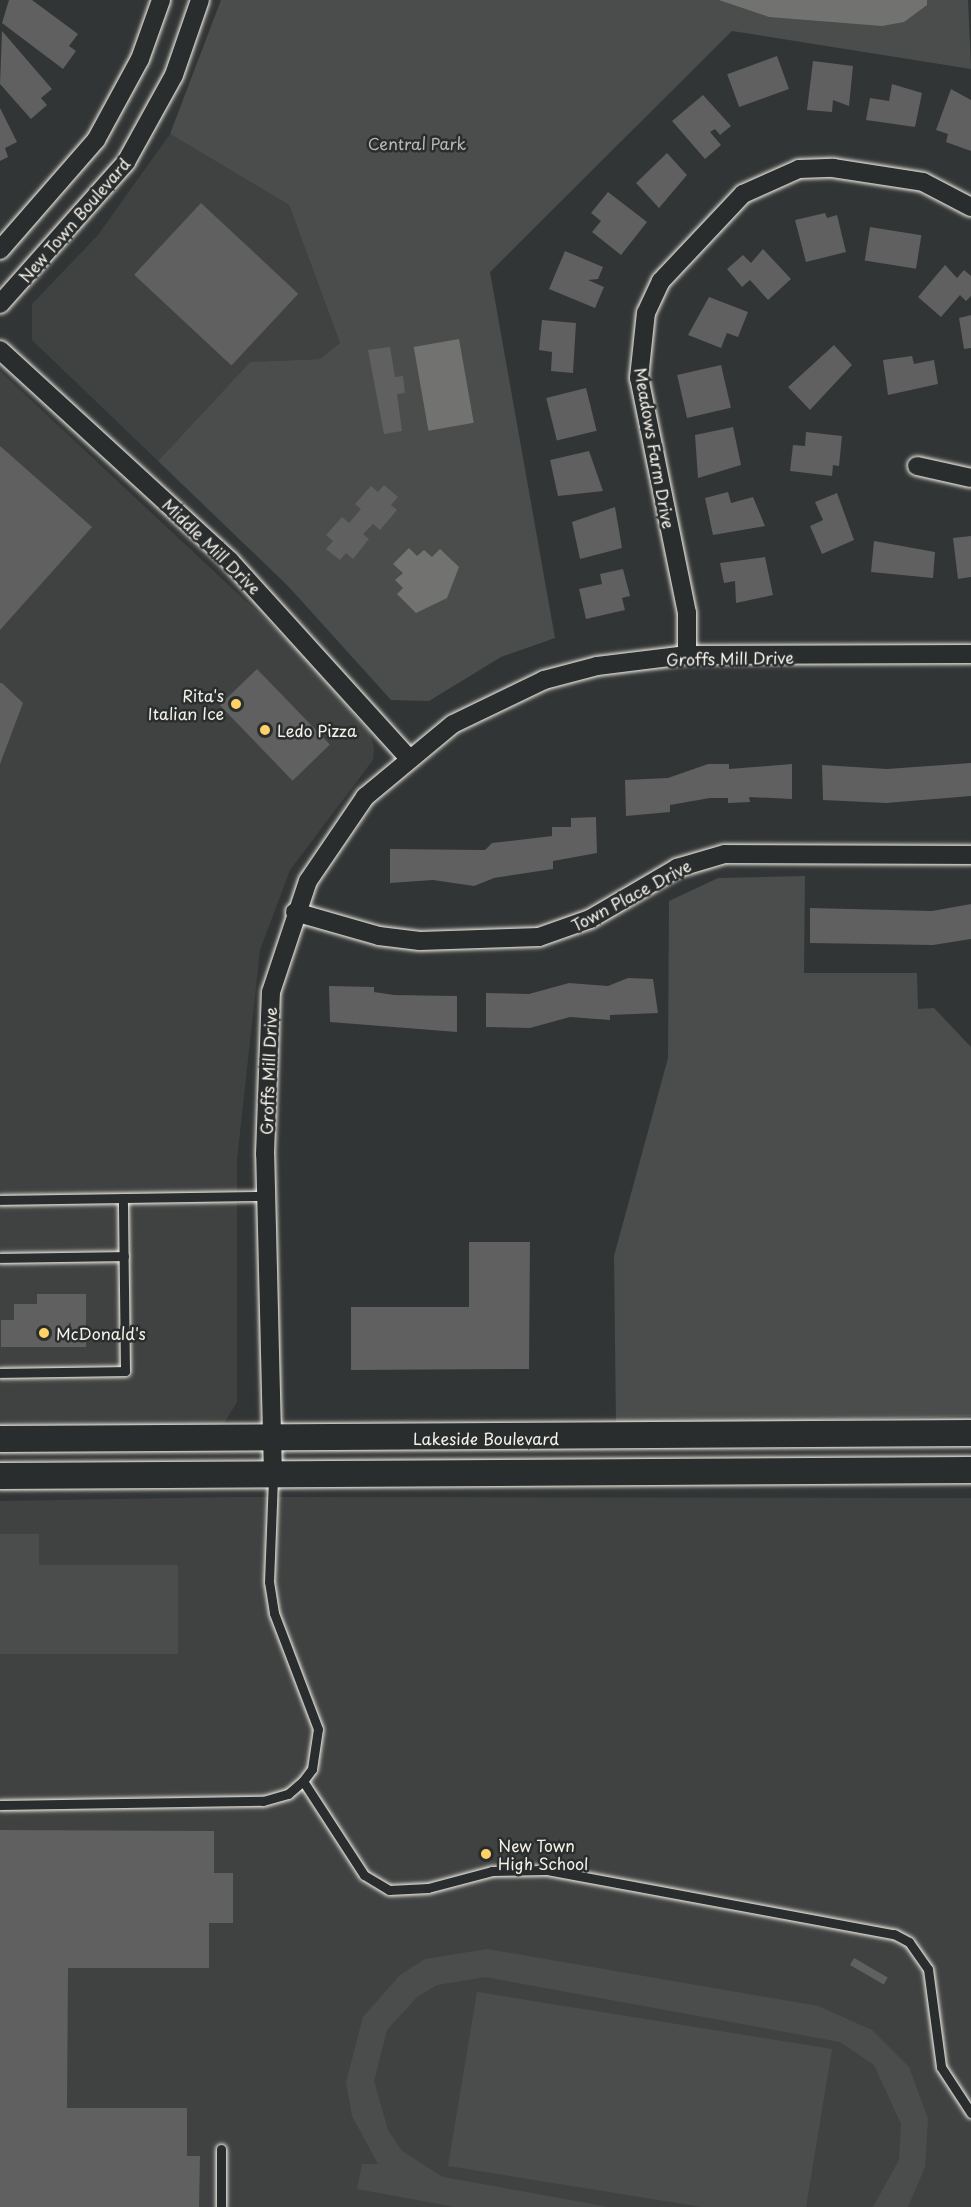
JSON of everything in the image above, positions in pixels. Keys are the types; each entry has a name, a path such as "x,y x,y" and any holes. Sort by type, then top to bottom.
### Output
{"main road":[{"name":"Lakeside Boulevard","path":"0,1440 971,1434"},
{"path":"0,1476 971,1470"}],"street":[{"name":"New Town Boulevard","path":"0,250 96,140 140,59 161,0"},
{"name":"New Town Boulevard","path":"0,304 126,162 174,75 200,0"},
{"name":"Meadows Farm Drive","path":"687,656 687,613 639,378 646,313 661,281 743,194 799,169 833,168 923,182 971,207"},
{"name":"Middle Mill Drive","path":"0,350 230,561 408,757"},
{"path":"918,465 971,478"},
{"name":"Groffs Mill Drive","path":"273,1475 266,1039 273,983 295,912 335,837 365,797 408,757 453,724 544,680 597,666 687,656 971,654"},
{"name":"Town Place Drive","path":"295,912 410,940 539,937 590,919 677,868 725,854 971,855"}],"lane":[{"path":"0,1200 267,1196"},
{"path":"0,1373 125,1371 123,1198"},
{"path":"0,1258 124,1256"},
{"path":"0,1804 262,1801 288,1794 303,1781 315,1760 318,1730 274,1613 269,1582 273,1475"},
{"path":"303,1781 364,1875 389,1890 429,1888 492,1871 547,1870 902,1938 928,1968 942,2067 971,2114"},
{"path":"221,2149 221,2207"}],"shaded area":[{"path":"719,0 927,0 927,5 904,22 882,26 769,17"},
{"path":"170,134 289,205 340,343 320,359 250,362 158,461 32,340 32,304 98,235"},
{"path":"459,339 474,423 428,431 414,347"},
{"path":"0,371 298,650 370,733 374,748 373,760 290,870 260,950 237,1160 237,1402 224,1423 213,1427 0,1427"},
{"path":"409,548 417,556 424,550 432,557 440,549 459,567 447,598 416,613 397,594 403,588 395,580 403,573 393,564"},
{"name":"New Town High School","path":"234,1497 971,1498 971,2207 0,2207 0,1501"}],"green space":[{"name":"Central Park","path":"221,0 968,0 971,69 732,31 490,272 555,638 501,657 429,701 391,700 288,586 158,461 250,362 320,359 340,343 289,205 170,134"},
{"path":"805,876 804,973 917,973 918,1009 934,1008 971,1047 971,1416 616,1425 614,1256 668,1058 669,901 718,878"},
{"path":"0,1534 39,1534 39,1565 178,1565 178,1654 0,1654"},
{"path":"487,1949 818,2006 872,2030 909,2067 928,2119 925,2167 908,2207 873,2207 899,2160 901,2124 874,2065 840,2042 485,1977 437,1985 417,1997 387,2030 374,2081 388,2130 402,2151 443,2177 609,2207 455,2207 357,2189 362,2164 378,2164 352,2116 346,2082 363,2017 400,1975 425,1959"},
{"path":"477,1992 832,2049 806,2207 702,2207 448,2166"}],"building":[{"path":"9,0 32,0 78,34 69,46 76,51 63,69 2,23"},
{"path":"2,31 52,89 41,98 47,105 31,119 0,84"},
{"path":"777,56 789,89 739,107 727,74"},
{"path":"813,61 853,66 849,106 833,100 832,112 807,110"},
{"path":"892,84 922,93 915,127 866,120 870,98 889,101"},
{"path":"951,89 971,100 971,151 946,142 948,134 936,130"},
{"path":"703,95 731,126 720,135 715,129 710,132 721,145 705,159 672,121"},
{"path":"0,108 17,142 5,148 8,157 0,161"},
{"path":"667,153 687,175 659,208 636,183"},
{"path":"608,192 647,222 621,255 592,232 601,221 591,213"},
{"path":"201,203 298,294 231,365 134,275"},
{"path":"825,213 827,218 837,215 846,252 806,262 795,220"},
{"path":"870,227 921,235 916,269 865,261"},
{"path":"763,249 791,279 768,300 750,280 742,287 727,269 743,255 751,263"},
{"path":"565,251 603,267 598,279 588,280 604,287 595,308 549,289"},
{"path":"945,265 957,278 964,270 971,276 971,296 966,301 960,295 941,317 918,297"},
{"path":"709,297 748,312 738,337 727,333 721,348 688,335"},
{"path":"971,315 971,348 964,349 959,318"},
{"path":"542,320 576,323 573,373 551,371 552,352 539,350"},
{"path":"834,345 852,365 810,410 788,387"},
{"path":"390,347 395,377 403,376 405,393 397,394 402,431 384,434 368,350"},
{"path":"912,356 914,364 934,360 938,384 888,395 883,360"},
{"path":"721,365 731,408 687,418 677,375"},
{"path":"586,388 597,431 557,441 546,398"},
{"path":"733,427 741,465 698,478 695,435"},
{"path":"806,432 842,436 839,466 833,465 832,476 790,471 793,445 805,446"},
{"path":"0,446 92,527 0,630"},
{"path":"589,451 603,491 558,496 550,460"},
{"path":"384,485 398,497 391,505 397,510 380,530 373,524 363,534 369,539 353,559 346,553 340,560 326,549 333,541 326,535 342,517 349,523 361,509 355,504 371,486 378,492"},
{"path":"728,492 731,503 753,497 765,526 713,535 705,498"},
{"path":"837,493 854,540 822,554 810,526 823,520 815,502"},
{"path":"615,507 622,548 580,559 572,522"},
{"path":"971,536 971,577 958,579 953,538"},
{"path":"874,541 935,552 933,578 871,572"},
{"path":"765,557 773,595 736,603 735,581 724,583 720,563"},
{"path":"623,569 630,596 622,598 625,610 586,619 579,589 602,584 600,574"},
{"path":"257,669 330,745 293,781 220,705"},
{"path":"0,683 23,703 0,764"},
{"path":"971,763 971,796 886,803 823,800 822,765 887,769"},
{"path":"708,764 729,764 729,769 792,764 792,799 749,797 750,802 728,803 728,798 710,798 670,805 670,812 626,816 625,780 668,778"},
{"path":"596,817 597,853 553,861 553,869 494,878 474,886 433,880 390,883 390,849 485,850 492,843 552,836 552,827 571,827 571,818"},
{"path":"971,904 971,939 933,945 810,943 810,908 932,911"},
{"path":"628,978 653,979 658,1013 610,1015 610,1020 570,1017 530,1028 486,1027 486,993 529,994 569,983 608,986"},
{"path":"329,986 374,987 374,992 394,995 457,996 457,1032 330,1022"},
{"path":"469,1242 530,1242 529,1369 351,1370 351,1307 469,1307"},
{"name":"McDonald's","path":"37,1294 86,1294 86,1347 1,1347 1,1320 14,1320 14,1304 37,1304"},
{"path":"0,1830 214,1831 214,1873 233,1873 233,1923 209,1923 209,1968 68,1968 67,2108 187,2108 187,2156 200,2156 199,2207 0,2207"},
{"path":"854,1958 888,1978 884,1984 850,1965"}],"place":[{"name":"Rita's Italian Ice","path":"236,704"},
{"name":"Ledo Pizza","path":"265,730"},
{"name":"McDonald's","path":"44,1333"},
{"name":"New Town High School","path":"486,1854"}]}
